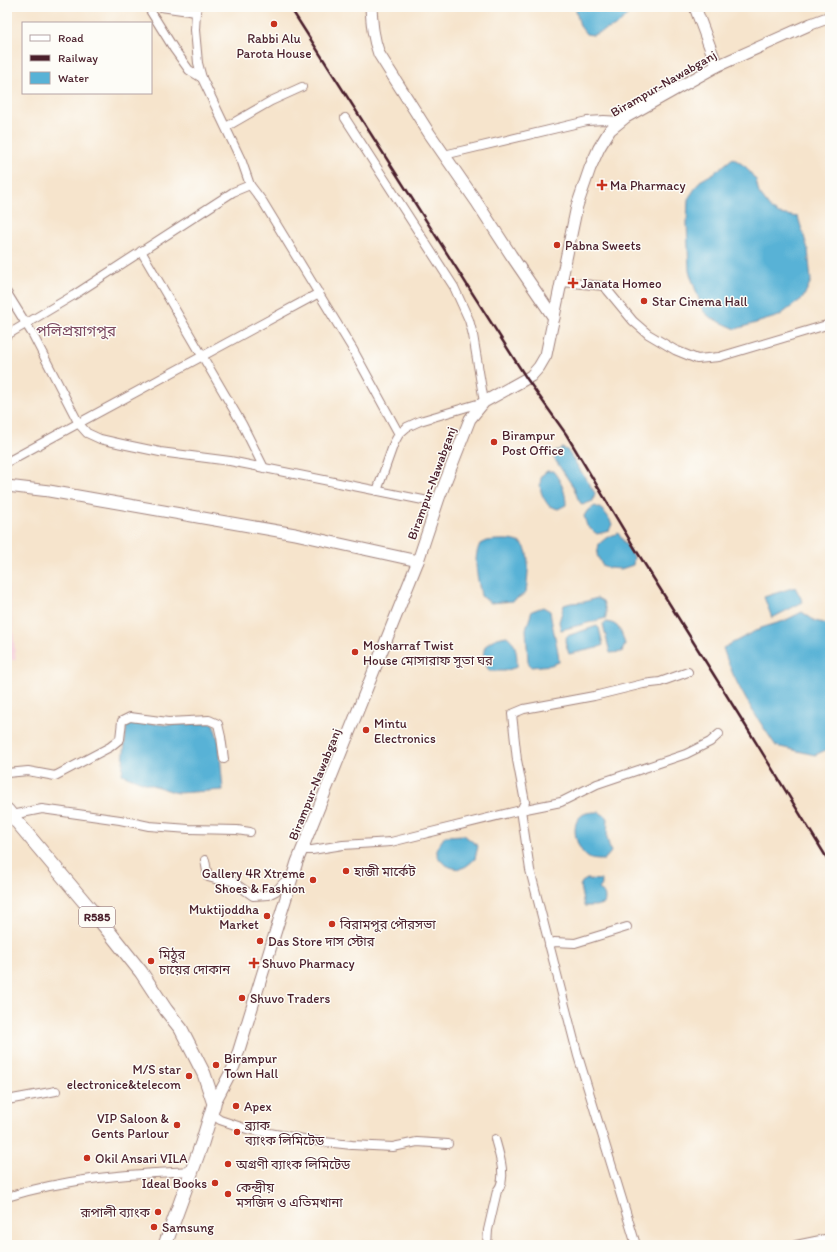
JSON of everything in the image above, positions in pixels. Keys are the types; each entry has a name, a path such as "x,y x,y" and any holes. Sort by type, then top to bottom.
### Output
{"main road":[{"path":"372,7 372,30 379,54 429,133 554,318"},
{"path":"694,7 718,66"},
{"name":"Birampur-Nawabganj","path":"212,1108 234,1066 297,862 418,561 470,419 484,402 526,380 535,371 546,355 577,206 599,148 610,130 621,120 718,66 811,24 830,17"},
{"path":"7,486 49,491 295,534 418,561"},
{"name":"R585","path":"10,813 102,922 141,972 166,1010 181,1029 204,1074 212,1108"},
{"path":"165,1245 202,1143 212,1108"}],"street":[{"path":"148,7 189,70 202,78"},
{"path":"161,7 196,9 195,30 198,63 202,78 242,162 250,185 263,202 352,348 399,434"},
{"path":"226,127 272,101 302,88"},
{"path":"344,118 454,287 469,320 484,402 420,421 407,427 399,434 394,443 378,491"},
{"path":"444,155 586,122 621,120"},
{"path":"7,335 74,295 233,192 250,185"},
{"path":"141,251 242,424 264,468"},
{"path":"562,282 604,286 633,321 648,334 675,350 697,359 719,357 830,324"},
{"path":"7,293 26,323 79,424 87,433 100,439 160,452 230,461 438,503"},
{"path":"7,462 318,293"},
{"path":"636,1245 578,1056 530,870 521,810 525,802 517,760 512,714 524,709 594,696 643,684 660,682 688,672"},
{"path":"7,773 28,771 55,776 110,747 120,739 122,721 130,717 168,722 209,720 218,724 224,759"},
{"path":"302,850 343,845 391,842 521,810 561,802 597,784 686,754 710,742 719,734"},
{"path":"10,813 42,809 149,826 188,829 237,830 250,832"},
{"path":"206,860 208,877 232,881 253,896 268,896 284,882 292,881"},
{"path":"549,945 554,942 575,943 627,927"},
{"path":"7,1100 56,1092"},
{"path":"212,1108 220,1120 247,1129 315,1141 393,1147 418,1142 448,1144"},
{"path":"487,1245 488,1230 497,1191 500,1188 502,1177 501,1159 495,1139"},
{"path":"7,1197 34,1188 123,1174 192,1171"},
{"path":"796,1245 830,1238"}],"shaded area":[{"path":"8,583 16,660 7,660"}],"water":[{"path":"575,7 625,7 628,14 618,25 593,35 586,34 580,26"},
{"path":"733,158 746,167 756,180 759,193 771,209 779,214 798,217 808,249 811,281 803,298 779,316 736,329 711,318 703,311 689,271 687,223 688,199 700,181 714,173"},
{"path":"562,448 567,450 595,493 593,501 582,505 574,488 551,454"},
{"path":"547,471 553,471 561,483 564,491 566,505 558,509 549,506 541,492 541,476"},
{"path":"595,506 603,511 609,518 612,524 609,531 597,534 587,526 584,516 587,511"},
{"path":"618,533 634,557 633,565 621,569 609,568 602,565 597,555 599,544 606,538"},
{"path":"486,541 516,541 522,544 525,548 528,560 526,593 513,601 491,603 481,596 476,569 476,556 480,544"},
{"path":"795,587 803,602 772,618 764,597"},
{"path":"597,598 603,601 606,611 606,618 561,630 559,622 564,605 584,602"},
{"path":"543,607 550,611 559,662 551,665 531,667 528,662 526,629 532,611"},
{"path":"802,612 815,621 828,624 830,628 830,748 815,755 776,746 739,687 723,648 761,628 784,621"},
{"path":"606,622 614,624 619,629 625,644 622,652 610,653 603,624"},
{"path":"597,626 599,628 603,645 597,648 569,654 565,641 567,636"},
{"path":"507,636 515,646 517,667 504,671 489,671 485,664 485,647 493,640"},
{"path":"127,721 168,725 213,723 219,742 223,790 177,793 122,774"},
{"path":"599,812 608,818 607,838 611,852 604,860 592,859 585,855 578,844 575,831 577,820 581,816 587,813"},
{"path":"464,835 478,846 475,859 468,865 459,869 443,863 438,857 437,849 445,836"},
{"path":"587,879 601,880 602,885 599,889 603,892 605,899 604,904 584,906 580,886 582,882"}],"railway":[{"path":"290,7 527,379 566,434 634,547 830,863"}],"place":[{"name":"Rabbi Alu Parota House","path":"274,24"},
{"name":"Ma Pharmacy","path":"602,185"},
{"name":"Pabna Sweets","path":"557,245"},
{"name":"Janata Homeo","path":"573,283"},
{"name":"Star Cinema Hall","path":"644,301"},
{"name":"Birampur Post Office","path":"494,442"},
{"name":"Mosharraf Twist House মোসারাফ সুতা ঘর","path":"355,652"},
{"name":"Mintu Electronics","path":"366,730"},
{"name":"হাজী মার্কেট","path":"346,871"},
{"name":"Gallery 4R Xtreme Shoes & Fashion","path":"313,880"},
{"name":"Muktijoddha Market","path":"267,916"},
{"name":"বিরামপুর পৌরসভা","path":"332,924"},
{"name":"Das Store দাস স্টোর","path":"260,941"},
{"name":"মিঠুর চায়ের দোকান","path":"151,961"},
{"name":"Shuvo Pharmacy","path":"254,963"},
{"name":"Shuvo Traders","path":"242,998"},
{"name":"Birampur Town Hall","path":"216,1065"},
{"name":"M/S star electronice&telecom","path":"189,1076"},
{"name":"Apex","path":"236,1106"},
{"name":"VIP Saloon & Gents Parlour","path":"177,1125"},
{"name":"ব্র্যাক ব্যাংক লিমিটেড","path":"237,1132"},
{"name":"Okil Ansari VILA","path":"87,1158"},
{"name":"অগ্রণী ব্যাংক লিমিটেড","path":"228,1164"},
{"name":"Ideal Books","path":"215,1183"},
{"name":"কেন্দ্রীয় মসজিদ ও এতিমখানা","path":"228,1194"},
{"name":"রূপালী ব্যাংক","path":"158,1212"},
{"name":"Samsung","path":"154,1227"}],"district":[{"name":"পলিপ্রয়াগপুর","path":"76,331"}]}
